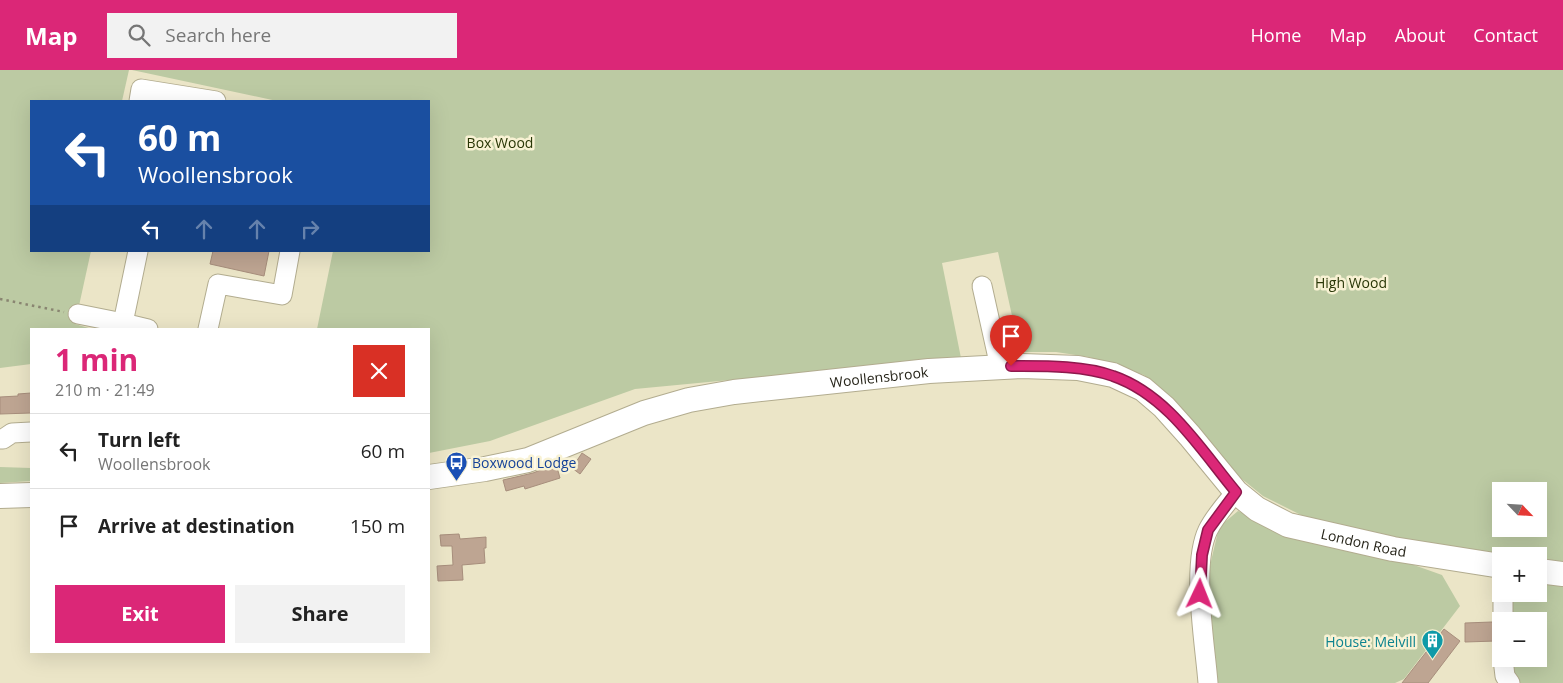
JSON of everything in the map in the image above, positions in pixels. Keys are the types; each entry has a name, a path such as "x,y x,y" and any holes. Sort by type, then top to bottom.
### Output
{"main road":[{"name":"Woollensbrook","path":"430,477 528,460 644,413 689,400 734,392 929,372 1000,367 1078,368 1112,375 1143,390 1164,407 1236,492"},
{"name":"London Road","path":"1236,492 1257,509 1288,525 1393,549 1492,565"},
{"path":"0,496 30,495"},
{"path":"1547,572 1563,574"}],"street":[{"path":"139,100 141,88 210,100"},
{"path":"123,323 138,252"},
{"path":"208,328 218,284 282,294 290,252"},
{"path":"982,286 1000,367"},
{"path":"78,314 144,328"},
{"path":"0,439 12,433 30,432"},
{"path":"1208,683 1200,594 1204,544 1208,530 1236,492"}],"path":[{"path":"0,300 78,314"}],"green space":[{"path":"0,70 129,70 122,100 30,100 30,252 91,252 75,324 89,328 30,328 30,364 0,368"},
{"path":"132,70 1563,70 1563,567 1547,565 1547,547 1492,547 1492,555 1361,533 1301,515 1263,496 1232,471 1205,437 1144,375 1089,357 1056,352 1020,352 998,252 942,263 961,358 635,389 490,441 430,453 430,328 317,328 333,252 430,252 430,100 272,100"},
{"path":"0,467 30,468 30,481 0,483"},
{"path":"1238,511 1279,530 1329,547 1397,559 1442,575 1460,606 1404,679 1395,683 1216,683 1208,574 1219,527"},
{"path":"1547,582 1563,584 1563,683 1519,683 1515,678 1512,667 1547,667 1547,612 1507,612 1507,602 1547,602"}],"building":[{"path":"213,252 269,252 264,276 210,264"},
{"path":"30,393 30,413 0,414 0,397 18,396 18,394"},
{"path":"582,453 591,459 580,474 572,468"},
{"path":"556,464 560,478 525,489 524,486 506,491 503,480 533,473"},
{"path":"459,534 460,539 486,537 486,548 484,548 485,563 462,565 463,580 438,581 437,566 453,565 452,546 441,546 440,535"},
{"path":"1492,622 1492,641 1465,642 1465,623"},
{"name":"House: Melvill","path":"1444,629 1460,641 1428,683 1402,683"}],"place":[{"name":"Boxwood Lodge","path":"456,481"},
{"name":"House: Melvill","path":"1432,660"}],"route":[{"path":"1011,366 1078,368 1112,375 1143,390 1164,407 1190,436 1236,492 1208,530 1202,555 1200,594"}],"park label":[{"name":"Box Wood","path":"500,142"},
{"name":"High Wood","path":"1351,282"}]}
